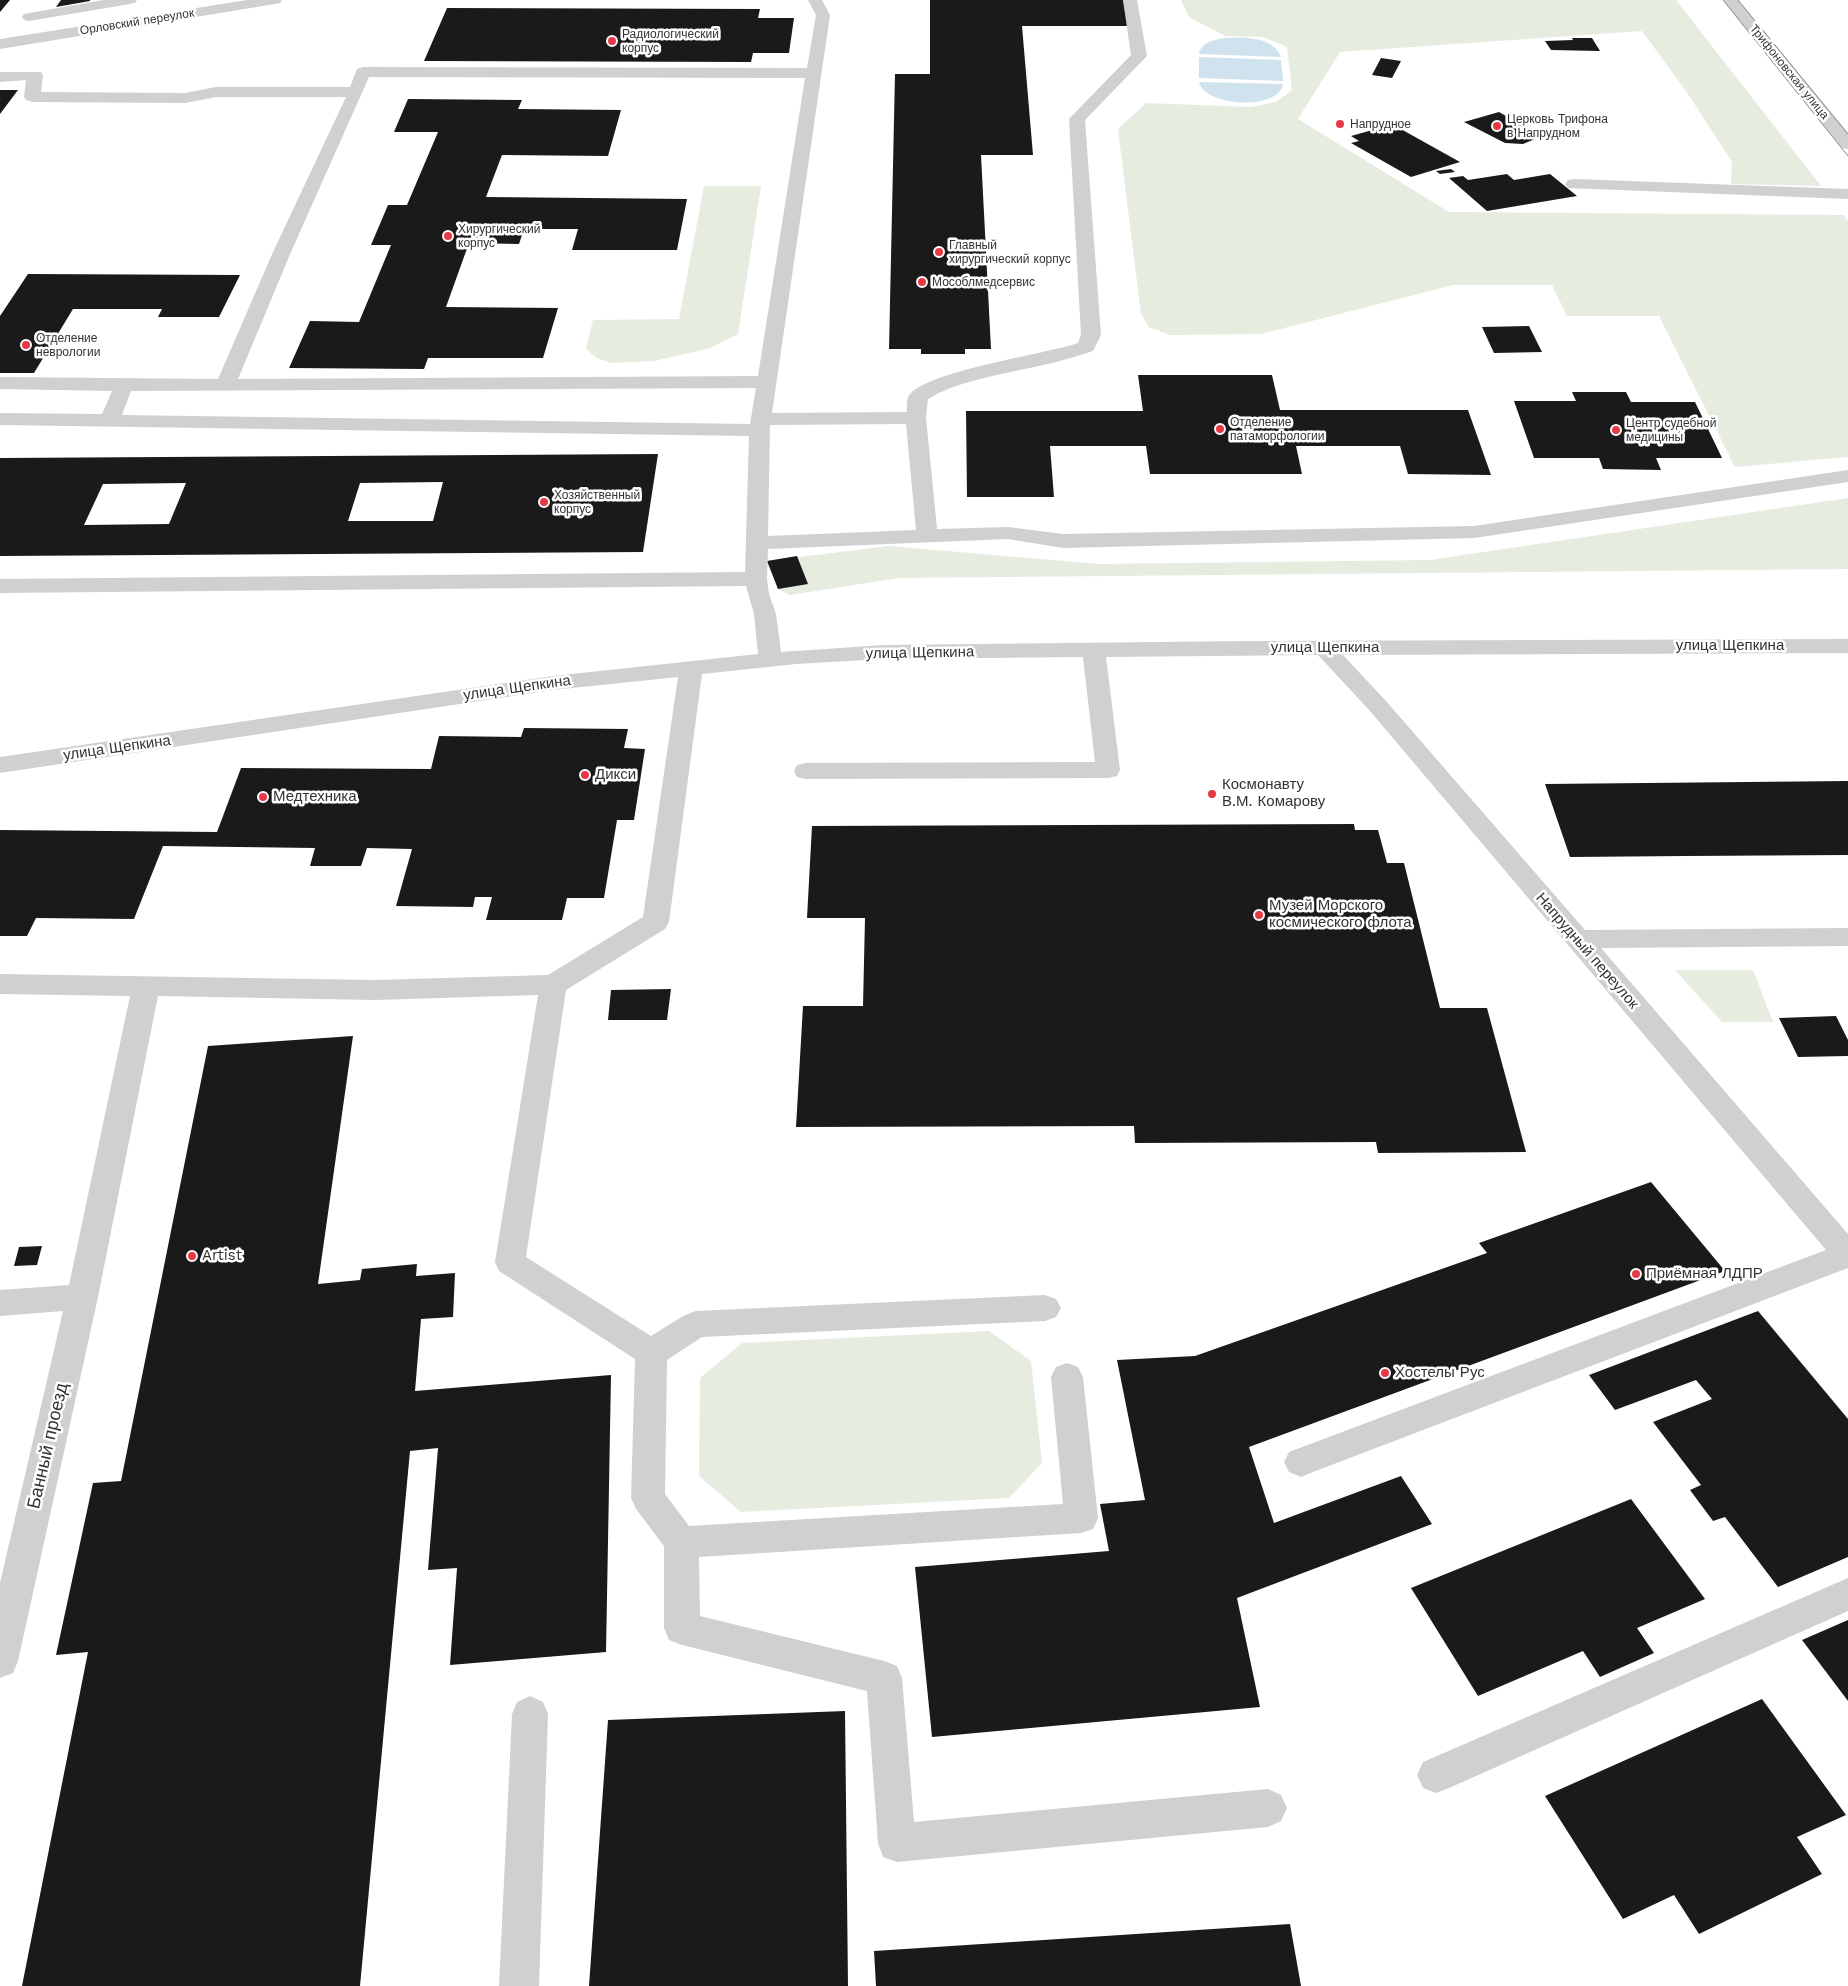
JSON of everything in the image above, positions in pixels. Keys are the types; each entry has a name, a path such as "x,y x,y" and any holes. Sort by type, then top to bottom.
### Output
{"street":[{"path":"35,0 30,6 30,17 36,38"},
{"path":"30,17 130,0"},
{"name":"Орловский переулок","path":"0,44 275,0"},
{"path":"770,659 765,614 758,594 756,580 760,424 823,15 816,0"},
{"path":"927,536 916,418 918,397 926,390 952,380 1067,354 1086,347 1091,335 1076,119 1139,56 1130,0"},
{"name":"Трифоновская улица","path":"1730,0 1848,144"},
{"path":"225,385 282,252 356,92 363,72 814,73"},
{"path":"0,77 35,75 32,97 185,98 216,92 356,92"},
{"path":"1574,184 1848,194"},
{"path":"0,383 225,385 767,382"},
{"path":"109,421 124,385"},
{"path":"0,419 760,424 916,418"},
{"path":"757,544 1008,533 1063,541 1474,532 1848,476"},
{"path":"0,586 756,580"},
{"name":"улица Щепкина","path":"0,765 543,684 770,659 884,652 1848,646"},
{"name":"Напрудный переулок","path":"1324,648 1378,706 1848,1255"},
{"path":"806,771 1108,770 1094,650"},
{"path":"0,984 375,990 553,985 656,922 691,668"},
{"path":"1576,939 1848,937"},
{"path":"553,985 510,1262 651,1353"},
{"name":"Банный проезд","path":"0,1661 82,1297 146,986"},
{"path":"1301,1462 1848,1255"},
{"path":"0,1303 82,1297"},
{"path":"651,1353 696,1324 1045,1308"},
{"path":"651,1353 648,1498 681,1542 682,1628 884,1678 897,1843 1268,1808"},
{"path":"681,1542 1081,1518 1067,1377"},
{"path":"1436,1774 1848,1594"},
{"path":"519,1986 530,1714"}],"shaded area":[{"path":"1181,0 1676,0 1821,186 1731,184 1732,162 1688,94 1642,31 1340,52 1298,119 1449,212 1844,215 1848,221 1848,457 1735,467 1659,316 1567,316 1552,285 1453,285 1261,334 1170,335 1149,327 1141,314 1118,129 1146,103 1251,107 1276,102 1292,90 1287,47 1263,37 1225,36 1189,17"},
{"path":"704,186 761,186 738,334 710,348 654,361 611,363 597,358 586,349 593,320 679,319"},
{"path":"1848,498 1848,569 899,578 790,595 778,589 767,561 889,546 1099,564 1430,560"},
{"path":"1675,970 1753,970 1773,1022 1722,1022"},
{"path":"989,1331 1031,1361 1042,1463 1009,1498 741,1512 699,1476 700,1378 742,1343"}],"water":[{"path":"1224,38 1248,38 1264,41 1277,50 1281,57 1199,54 1205,44"},
{"path":"1199,57 1281,60 1283,81 1199,78"},
{"path":"1199,82 1283,84 1278,93 1269,99 1256,102 1242,102 1227,101 1214,97 1204,90"}],"building":[{"path":"0,0 10,0 0,12"},
{"path":"61,0 90,0 90,1 56,7"},
{"name":"Главный хирургический корпус","path":"930,0 1123,0 1128,26 1022,26 1033,155 981,155 991,349 965,349 965,354 921,354 921,349 889,349 895,74 930,74"},
{"name":"Радиологический корпус","path":"447,8 760,9 758,18 794,18 789,53 753,53 751,62 424,61"},
{"path":"1572,38 1592,38 1600,51 1551,50 1545,41 1573,40"},
{"path":"1381,58 1401,61 1392,78 1372,75"},
{"path":"0,90 18,90 0,114"},
{"name":"Хирургический корпус","path":"408,99 522,100 518,109 621,110 608,156 502,155 486,197 687,199 677,250 572,250 578,229 524,229 519,244 469,243 446,307 558,308 543,358 428,358 424,369 289,368 310,321 359,322 391,245 371,245 388,205 407,205 438,132 394,132"},
{"name":"Церковь Трифона в Напрудном","path":"1499,112 1534,132 1535,139 1523,144 1505,143 1464,122"},
{"path":"1383,127 1389,131 1399,128 1460,162 1411,177 1351,143 1359,141 1351,136"},
{"path":"1451,169 1455,172 1440,174 1436,171"},
{"path":"1507,174 1514,180 1550,174 1577,196 1487,211 1449,178 1463,176 1468,180"},
{"name":"Отделение неврологии","path":"28,274 240,275 219,317 158,317 162,309 73,309 34,373 0,373 0,316"},
{"path":"1529,326 1542,352 1494,353 1482,327"},
{"name":"Отделение патаморфологии","path":"1138,375 1272,375 1280,410 1468,410 1491,475 1408,474 1400,446 1296,446 1302,474 1150,474 1146,446 1050,446 1054,497 967,497 966,411 1143,411"},
{"name":"Центр судебной медицины","path":"1572,392 1626,392 1631,402 1695,402 1722,458 1656,458 1661,470 1603,469 1599,458 1534,458 1514,401 1576,401"},
{"name":"Хозяйственный корпус","path":"658,454 643,552 0,556 0,458","holes":["443,482 433,521 348,521 360,483","186,483 169,524 84,525 103,484"]},
{"path":"797,556 808,584 778,589 767,561"},
{"path":"524,728 628,729 624,748 645,749 634,820 617,820 604,898 567,898 562,920 486,920 492,897 475,897 473,907 396,906 412,849 367,848 361,866 310,866 315,848 163,846 134,919 36,918 27,936 0,936 0,830 217,832 241,768 431,769 439,736 521,737"},
{"path":"1848,781 1848,855 1570,857 1545,784"},
{"path":"1354,824 1355,830 1378,830 1387,863 1404,863 1440,1008 1487,1008 1526,1152 1378,1153 1376,1142 1135,1143 1134,1126 796,1127 803,1006 863,1006 865,918 807,918 812,826"},
{"path":"671,989 667,1020 608,1020 611,990"},
{"path":"1836,1016 1848,1040 1848,1056 1798,1057 1779,1018"},
{"path":"353,1036 318,1284 360,1280 362,1269 417,1264 416,1276 455,1273 453,1317 421,1319 415,1391 611,1375 606,1652 450,1665 457,1568 428,1570 438,1448 410,1451 360,1986 22,1986 88,1652 56,1655 93,1483 121,1481 208,1046"},
{"path":"1651,1182 1725,1271 1249,1447 1274,1523 1401,1476 1432,1524 1237,1598 1260,1707 932,1737 915,1567 1109,1551 1100,1504 1145,1500 1117,1360 1195,1356 1487,1253 1479,1243"},
{"path":"42,1246 37,1265 14,1266 19,1247"},
{"path":"1758,1311 1848,1419 1848,1557 1778,1587 1725,1517 1713,1521 1690,1490 1701,1485 1653,1422 1712,1399 1696,1380 1615,1410 1589,1375"},
{"path":"1631,1499 1705,1599 1637,1628 1654,1653 1600,1677 1583,1651 1478,1696 1411,1588"},
{"path":"1848,1620 1848,1701 1802,1640"},
{"path":"1762,1699 1846,1815 1797,1837 1822,1874 1699,1934 1674,1895 1623,1919 1545,1796"},
{"path":"845,1711 848,1986 589,1986 608,1720"},
{"path":"1290,1924 1301,1986 876,1986 874,1951"}],"tram line":[{"path":"1723,0 1848,156"},
{"path":"1738,0 1848,134"}],"place":[{"name":"Радиологический корпус","path":"612,41"},
{"name":"Напрудное","path":"1340,124"},
{"name":"Церковь Трифона в Напрудном","path":"1497,126"},
{"name":"Хирургический корпус","path":"448,236"},
{"name":"Главный хирургический корпус","path":"939,252"},
{"name":"Мособлмедсервис","path":"922,282"},
{"name":"Отделение неврологии","path":"26,345"},
{"name":"Отделение патаморфологии","path":"1220,429"},
{"name":"Центр судебной медицины","path":"1616,430"},
{"name":"Хозяйственный корпус","path":"544,502"},
{"name":"Дикси","path":"585,775"},
{"name":"Космонавту В.М. Комарову","path":"1212,794"},
{"name":"Медтехника","path":"263,797"},
{"name":"Музей Морского космического флота","path":"1259,915"},
{"name":"Artist","path":"192,1256"},
{"name":"Приёмная ЛДПР","path":"1636,1274"},
{"name":"Хостелы Рус","path":"1385,1373"}]}
